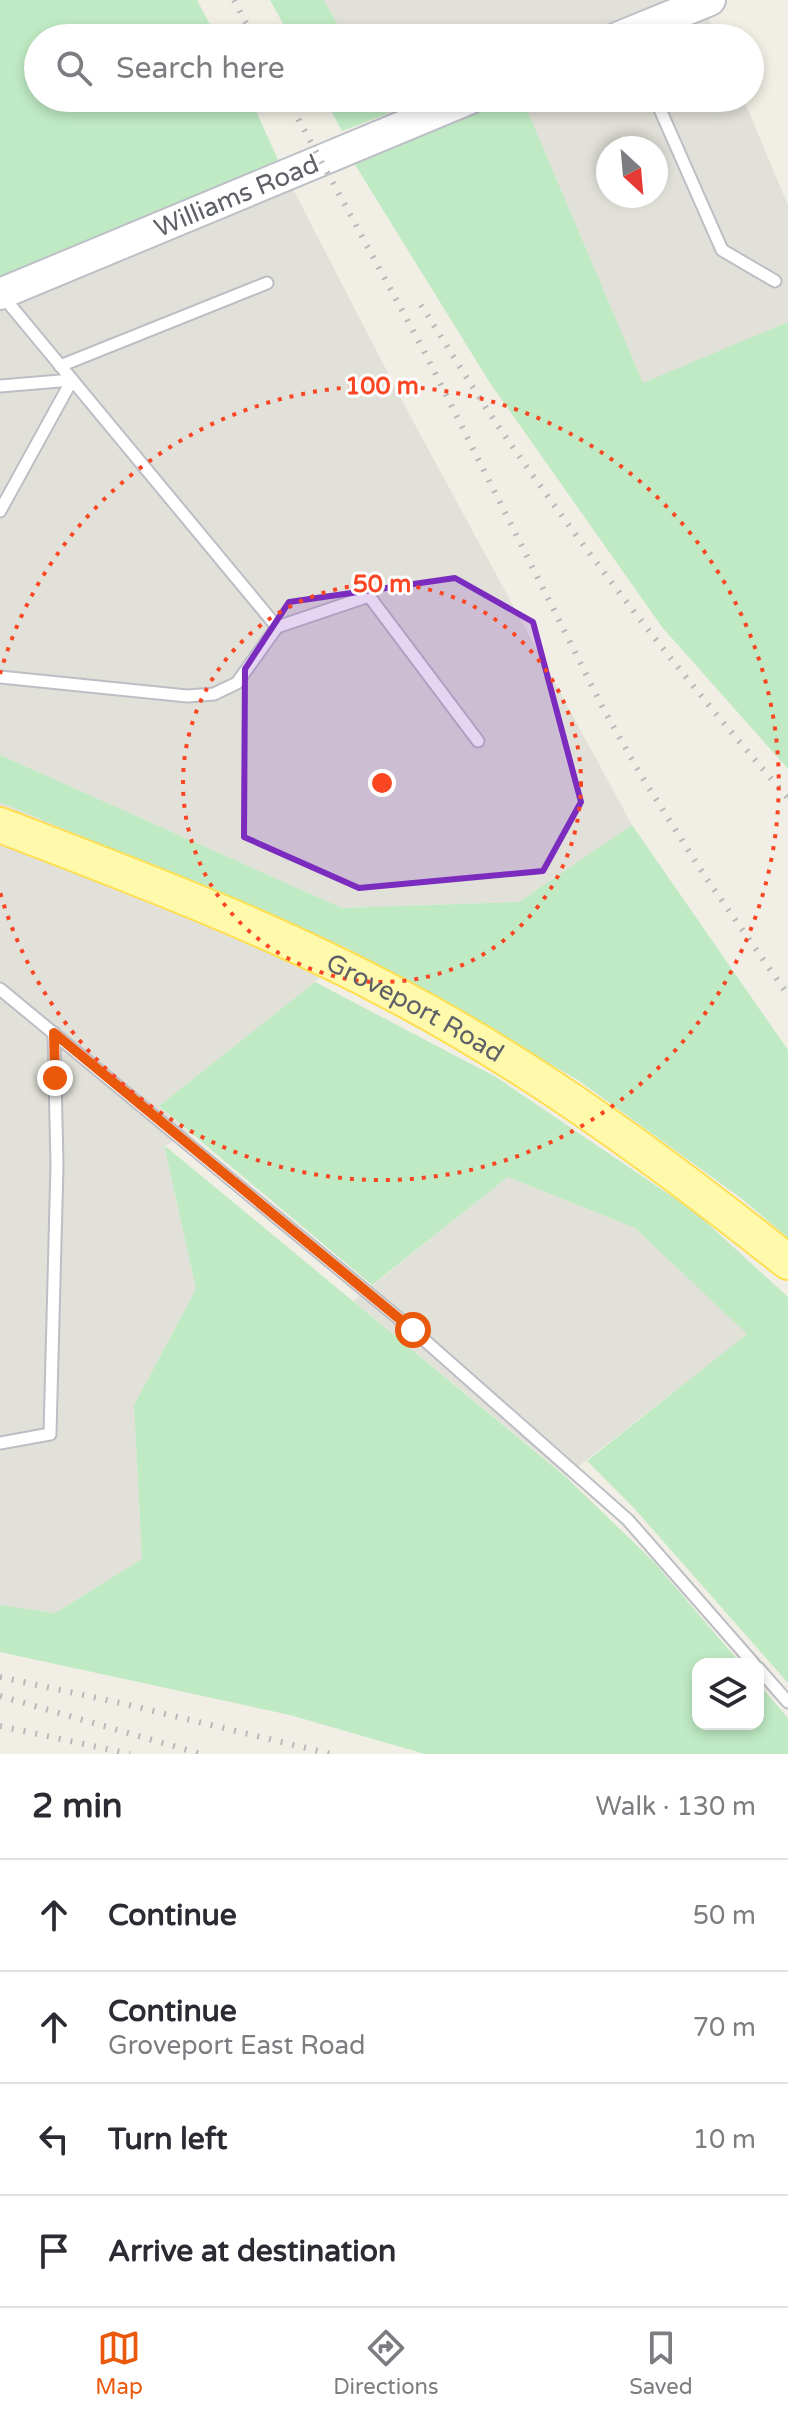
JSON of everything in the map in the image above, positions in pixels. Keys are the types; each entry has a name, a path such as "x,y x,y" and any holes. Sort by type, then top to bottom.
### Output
{"main road":[{"path":"655,24 710,0"},
{"name":"Williams Road","path":"0,294 437,112"},
{"name":"Groveport Road","path":"0,825 219,912 345,969 423,1010 600,1120 686,1181 788,1262"}],"lane":[{"path":"661,112 722,250 775,281"},
{"path":"60,366 267,283"},
{"path":"0,294 277,627"},
{"path":"0,386 72,380"},
{"path":"0,511 72,380"},
{"path":"0,677 187,696 214,694 237,683 277,627 369,596 478,741"},
{"path":"0,989 413,1330 628,1520 749,1658"},
{"path":"0,1443 50,1434 57,1165 54,1033"},
{"path":"764,1675 788,1702"}],"highlighted area":[{"path":"455,578 533,622 581,802 543,871 359,888 244,837 245,669 289,602"}],"shaded area":[{"path":"324,0 701,0 711,24 337,24"},
{"path":"386,112 474,112 401,140"},
{"path":"528,112 749,112 788,205 788,322 643,384"},
{"path":"279,162 407,410 632,825 519,902 342,908 0,755 0,277"},
{"path":"0,802 347,948 315,982 159,1106 190,1134 164,1146 196,1289 134,1405 142,1559 55,1613 0,1605"},
{"path":"508,1177 635,1228 748,1334 566,1476 353,1301"}],"green space":[{"path":"0,0 197,0 210,24 24,24 24,112 256,112 279,162 0,277"},
{"path":"270,0 324,0 337,24 283,24"},
{"path":"332,112 387,114 342,131"},
{"path":"474,112 528,112 643,383 788,322 788,769 662,627 490,383 354,163 401,140"},
{"path":"0,755 342,908 519,902 632,825 788,1050 788,1238 741,1198 578,1080 347,948 0,802"},
{"path":"315,982 496,1077 695,1212 788,1297 788,1683 633,1507 587,1461 747,1334 635,1228 508,1177 372,1285 159,1106"},
{"path":"164,1145 566,1477 654,1562 736,1658 692,1658 692,1730 764,1730 764,1690 788,1718 788,1754 425,1754 290,1715 0,1652 0,1605 55,1613 142,1559 134,1405 196,1289"}],"railway":[{"path":"234,0 247,24"},
{"path":"295,112 424,351 604,710 704,875 788,995"},
{"path":"421,305 492,417 570,527 676,665 788,798"},
{"path":"0,1677 331,1754"},
{"path":"0,1696 201,1754"},
{"path":"0,1726 130,1754"}],"route":[{"path":"55,1078 54,1033 413,1330"}]}
